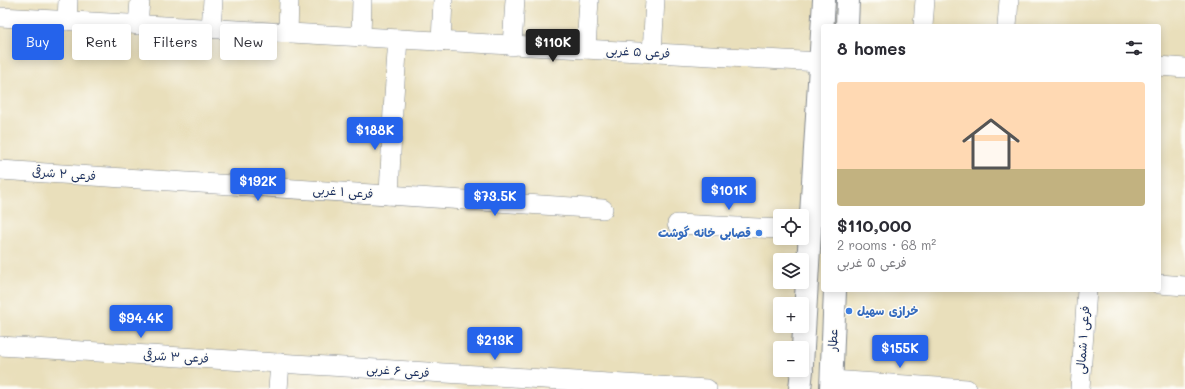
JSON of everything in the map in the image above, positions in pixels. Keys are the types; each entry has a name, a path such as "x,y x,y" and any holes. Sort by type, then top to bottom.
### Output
{"main road":[{"path":"822,24 824,0"},
{"path":"847,24 848,0"},
{"path":"804,341 812,230 821,46"},
{"name":"عطار","path":"831,385 835,292"},
{"path":"800,389 801,377"}],"street":[{"path":"67,21 68,0"},
{"path":"138,25 140,0"},
{"path":"211,24 213,0"},
{"path":"288,33 289,0"},
{"path":"361,37 362,0"},
{"path":"441,42 443,0"},
{"path":"512,46 515,0"},
{"path":"586,50 589,0"},
{"path":"652,53 655,0"},
{"path":"923,24 925,0"},
{"path":"1007,24 1009,0"},
{"name":"فرعی ۵ غربی","path":"0,17 138,25"},
{"name":"فرعی ۵ غربی","path":"212,29 820,62"},
{"path":"389,195 398,39"},
{"path":"1161,66 1185,68"},
{"name":"فرعی ۲ شرقی","path":"0,170 129,178"},
{"name":"فرعی ۱ غربی","path":"129,178 603,209"},
{"path":"677,224 773,229"},
{"path":"1161,284 1185,286"},
{"name":"فرعی ۱ شمالی","path":"1080,389 1087,292"},
{"name":"فرعی ۳ شرقی","path":"0,346 280,363"},
{"path":"278,389 280,363"},
{"name":"فرعی ۶ غربی","path":"280,363 472,382 708,389"},
{"path":"831,385 967,389"}],"place":[{"name":"قصابی خانه گوشت","path":"759,233"},
{"name":"خرازی سهیل","path":"849,311"}]}
